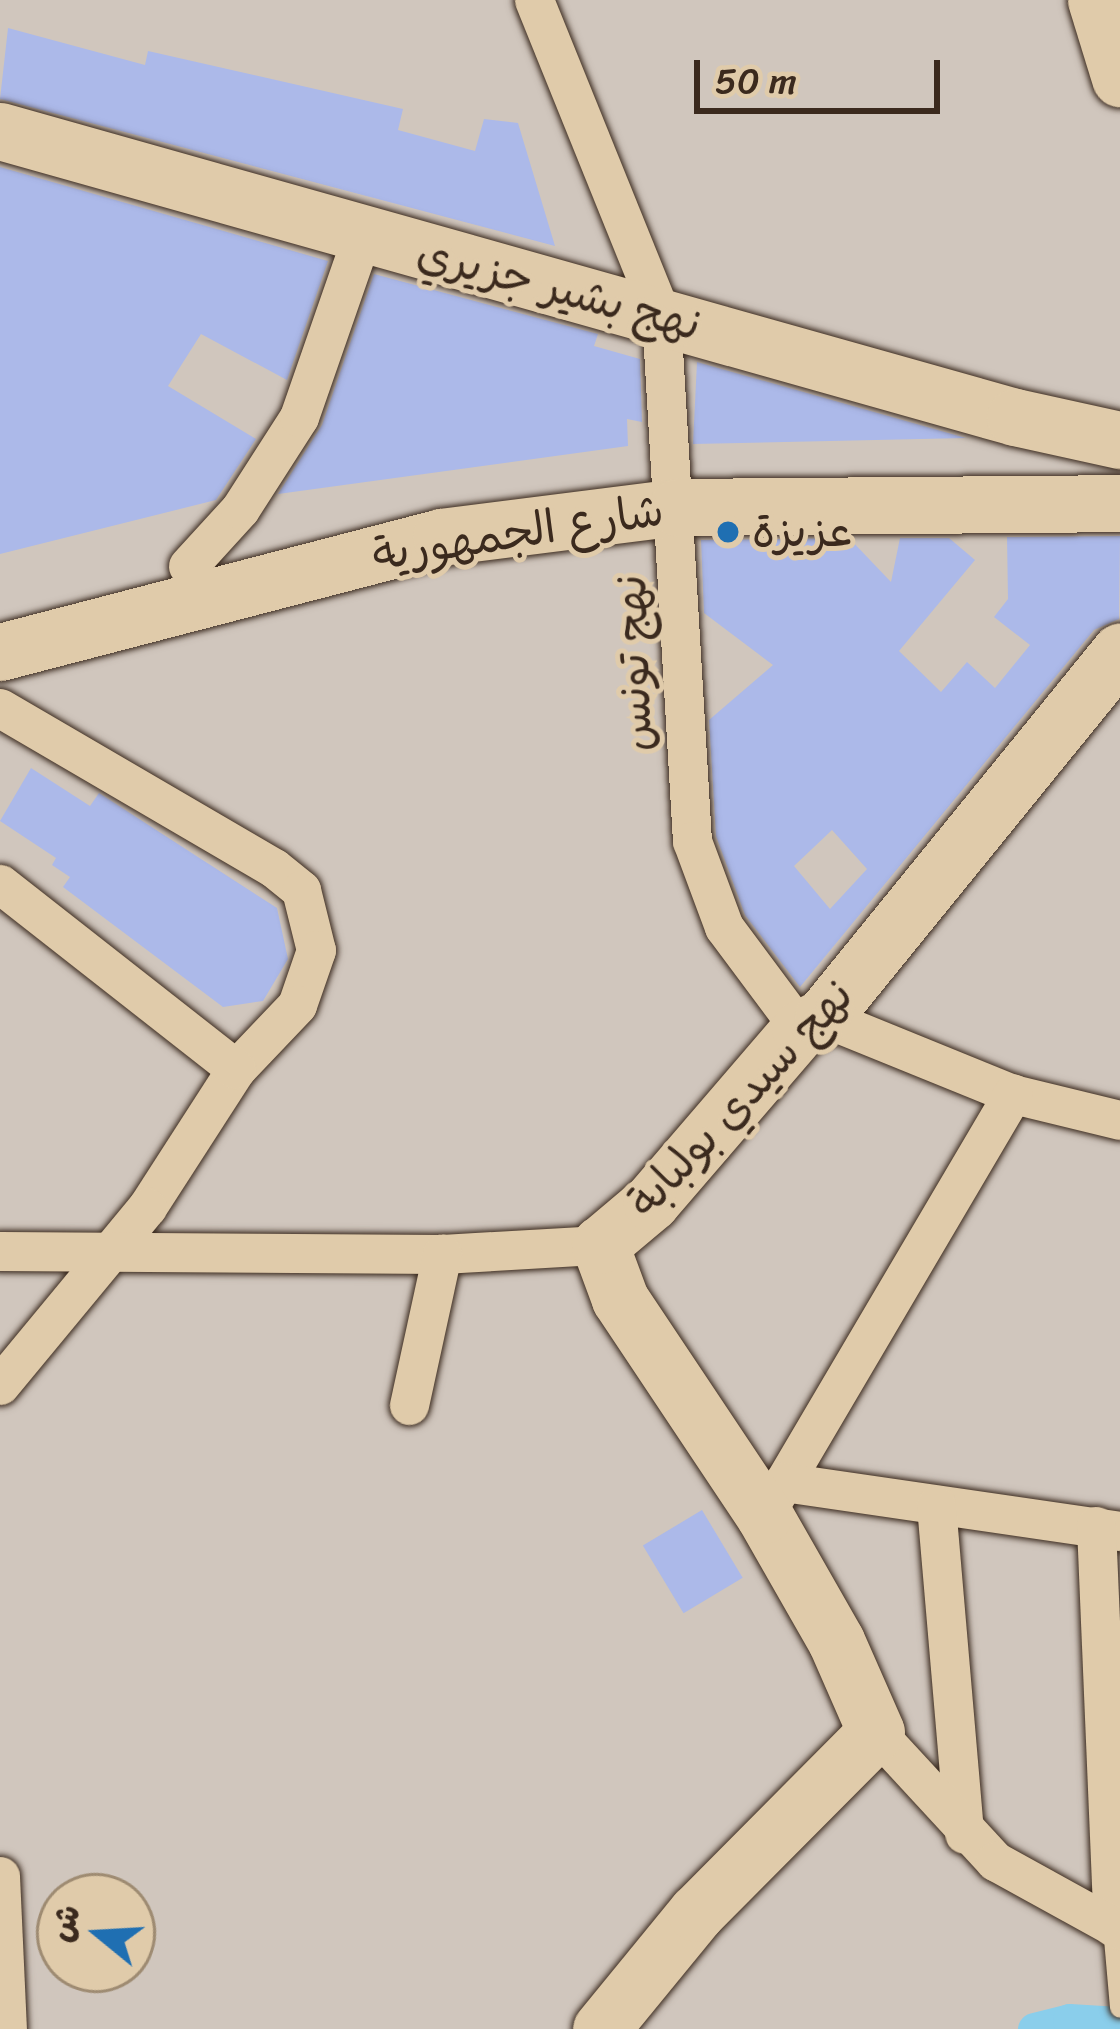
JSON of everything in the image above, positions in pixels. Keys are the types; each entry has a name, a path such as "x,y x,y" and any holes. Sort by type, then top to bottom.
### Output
{"street":[{"name":"نهج تونس","path":"535,0 661,315 676,493 692,841 724,927 812,1023"},
{"path":"1096,0 1120,78"},
{"name":"نهج بشير جزيري","path":"0,131 362,236 1120,440"},
{"path":"188,566 240,509 299,417 362,236"},
{"name":"شارع الجمهورية","path":"0,613 413,514 676,493 1120,469"},
{"name":"شارع الجمهورية","path":"0,652 440,537 676,493 1120,503"},
{"name":"نهج سيدي بولبابة","path":"0,1251 442,1254 600,1245 651,1202 812,1023 1120,651"},
{"path":"0,708 301,890 313,918 310,980 297,1005 236,1069 111,1252 0,1385"},
{"path":"0,884 236,1069"},
{"path":"812,1023 1012,1094 1120,1120"},
{"path":"774,1498 1012,1094"},
{"path":"600,1245 620,1299 774,1498 876,1732 964,1834 1040,1892 1116,1938"},
{"path":"409,1405 442,1254"},
{"path":"774,1498 936,1505 1108,1529 1116,1938"},
{"path":"936,1505 964,1834"},
{"path":"601,2029 696,1913 876,1732"},
{"path":"0,1876 7,2029"}],"lane":[{"path":"1116,1938 1120,2007"}],"building":[{"path":"8,28 145,65 148,51 403,109 398,130 475,151 484,119 518,123 555,246 0,99"},
{"path":"0,167 328,261 287,380 201,334 168,386 256,439 216,500 0,554"},
{"path":"374,274 598,334 594,346 640,359 642,422 627,419 628,446 278,494 322,425"},
{"path":"697,362 966,438 693,444"},
{"path":"1120,536 1119,619 1094,630 800,987 745,915 716,836 709,720 773,665 704,613 701,540 849,538 891,582 900,538 949,538 975,560 899,651 941,692 967,662 995,688 1030,645 994,617 1008,599 1007,537","holes":["832,830 867,869 830,909 794,866"]},
{"path":"31,768 90,806 99,793 277,908 288,959 263,1001 223,1007 63,887 70,877 52,865 56,858 0,821"},
{"path":"702,1510 743,1578 684,1613 643,1546"}],"waterway":[{"path":"1034,2029 1069,2020 1120,2023"}],"place":[{"name":"عزيزة","path":"728,532"}]}
